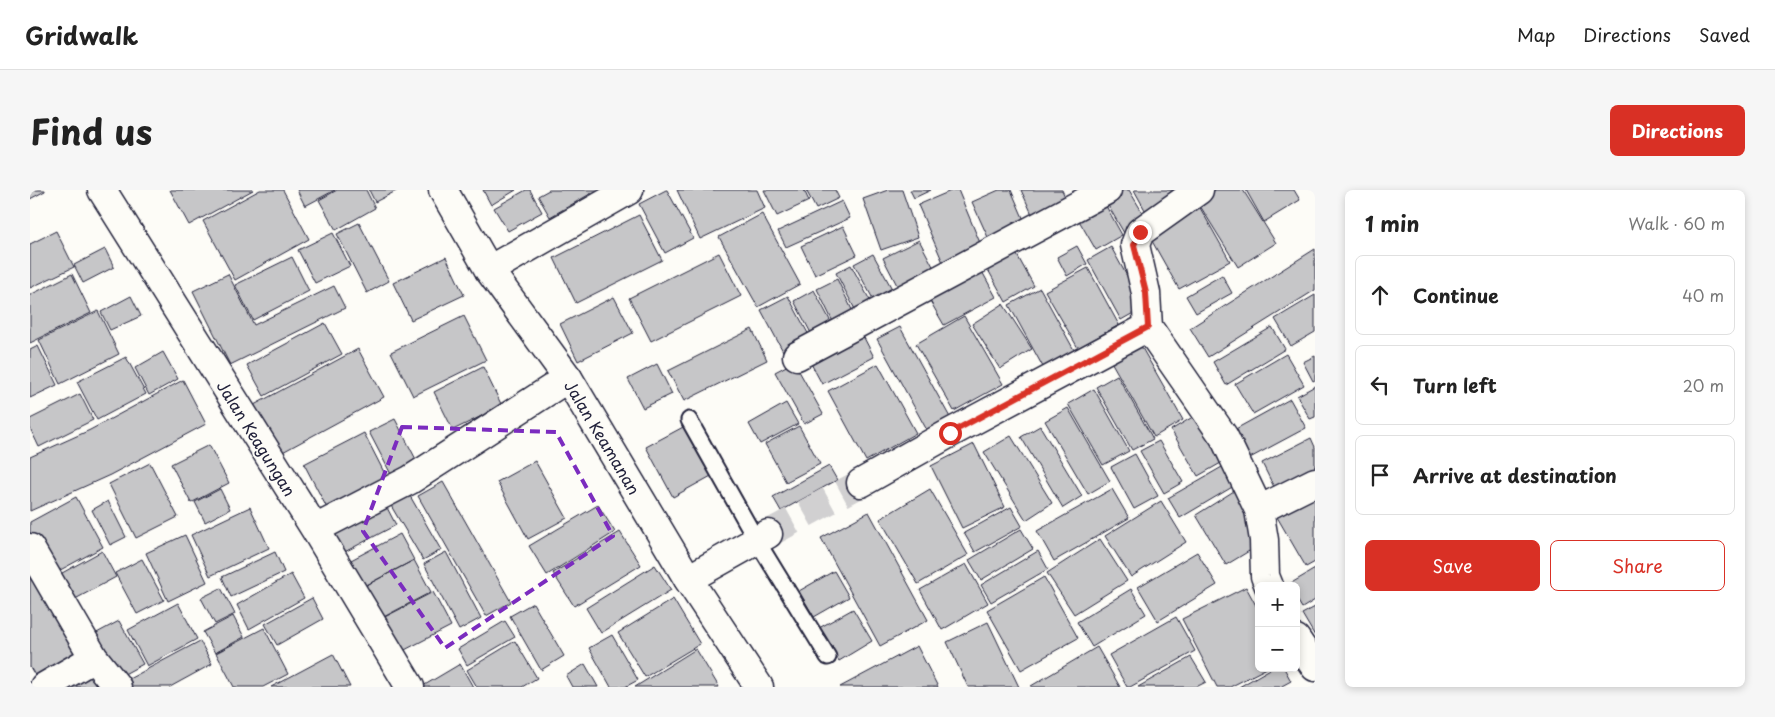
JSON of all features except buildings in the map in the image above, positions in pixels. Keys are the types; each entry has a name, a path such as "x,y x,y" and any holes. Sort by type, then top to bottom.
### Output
{"street":[{"name":"Jalan Keagungan","path":"102,190 315,529 410,687"},
{"name":"Jalan Keamanan","path":"443,190 489,270 568,378 688,579 759,687"},
{"path":"489,270 629,190"},
{"path":"797,356 1107,190"},
{"path":"1199,190 1140,232 1134,245 1146,293 1148,327 1224,436 1259,510 1264,540 1265,576 1267,582"},
{"path":"861,484 950,433 1148,327"},
{"path":"315,529 410,480 568,378"},
{"path":"1259,510 1315,482"},
{"path":"688,579 762,538"},
{"path":"30,548 94,658 117,687"},
{"path":"1300,646 1315,667"},
{"path":"44,687 94,658"}],"lane":[{"path":"689,420 762,538 828,657"}],"highlighted area":[{"path":"402,427 556,432 613,536 445,648 363,531"}],"tunnel":[{"path":"768,534 861,483"}],"route":[{"path":"950,433 1148,327 1146,293 1134,245 1140,232"}]}
